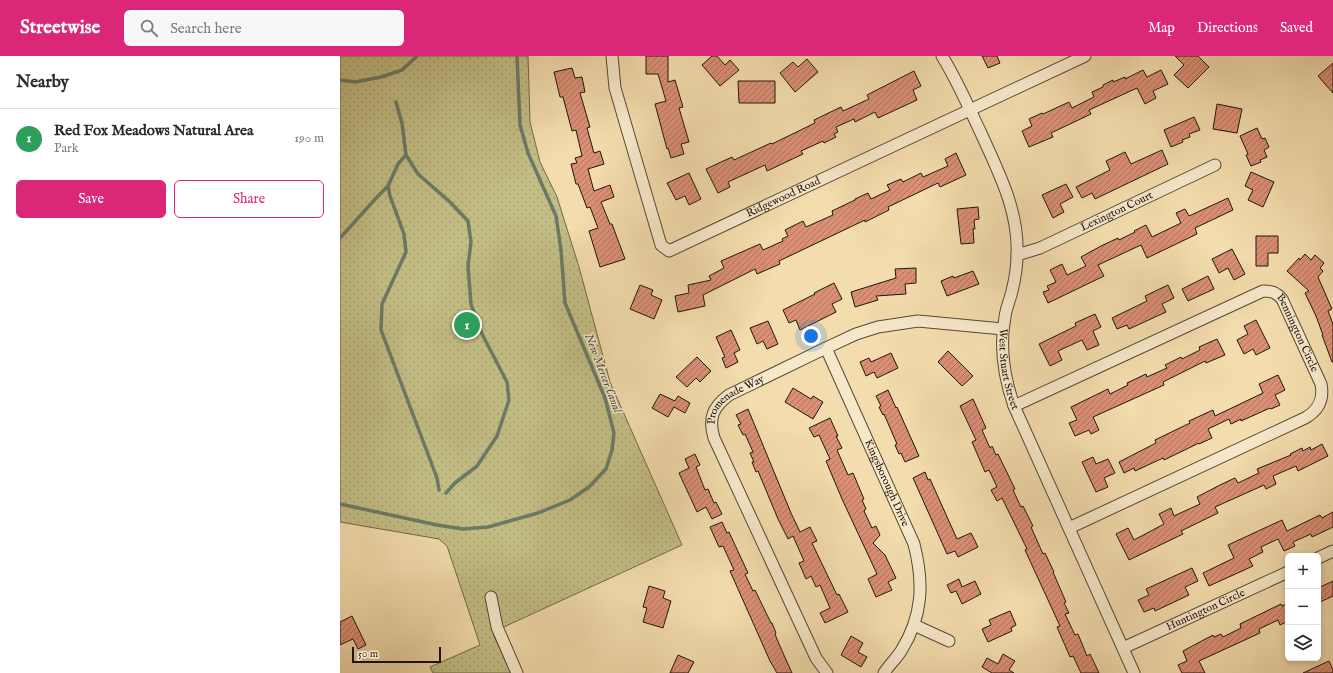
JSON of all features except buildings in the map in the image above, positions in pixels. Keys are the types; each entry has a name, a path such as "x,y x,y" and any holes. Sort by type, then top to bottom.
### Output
{"street":[{"name":"Ridgewood Road","path":"612,56 615,88 631,144 661,245 669,251 1085,56"},
{"name":"West Stuart Street","path":"942,56 970,109 997,169 1011,204 1015,220 1017,255 1013,285 1003,329 1004,366 1014,406 1134,673"},
{"name":"Lexington Court","path":"1017,255 1040,248 1215,165"},
{"name":"Bennington Circle","path":"1014,406 1263,291 1270,291 1277,294 1282,299 1321,384 1323,393 1321,401 1317,409 1305,418 1068,528"},
{"name":"Promenade Way","path":"827,673 816,658 715,440 711,421 714,412 720,402 729,395 856,334 878,327 918,321 1003,329"},
{"name":"Kingsborough Drive","path":"826,348 914,544 918,560 920,597 914,625 900,652 884,673"},
{"path":"1321,557 1333,551"},
{"name":"Huntington Circle","path":"1123,648 1285,573"},
{"path":"491,597 497,627 517,673"},
{"path":"914,625 950,641"}],"shaded area":[{"path":"340,56 528,56 530,122 540,162 557,197 579,267 610,382 682,545 506,626 493,634 511,673 433,673 430,667 480,645 447,546 439,539 340,522"}],"waterway":[{"path":"340,80 355,82 381,77 402,70 417,56"},
{"name":"New Mercer Canal","path":"340,504 437,525 463,529 488,527 538,513 570,500 589,487 606,469 612,450 614,433 605,398 565,303 561,250 556,216 528,153 520,125 517,56"},
{"path":"396,102 402,123 406,155 418,174 450,202 468,221 471,242 468,266 471,304 482,334 507,382 509,400 497,436 477,466 455,483 446,493"},
{"path":"406,155 398,164 388,186 390,196 404,234 406,252 382,304 381,330 437,478 439,490"},
{"path":"340,238 388,186"}],"place":[{"name":"Red Fox Meadows Natural Area","path":"467,325"}]}
